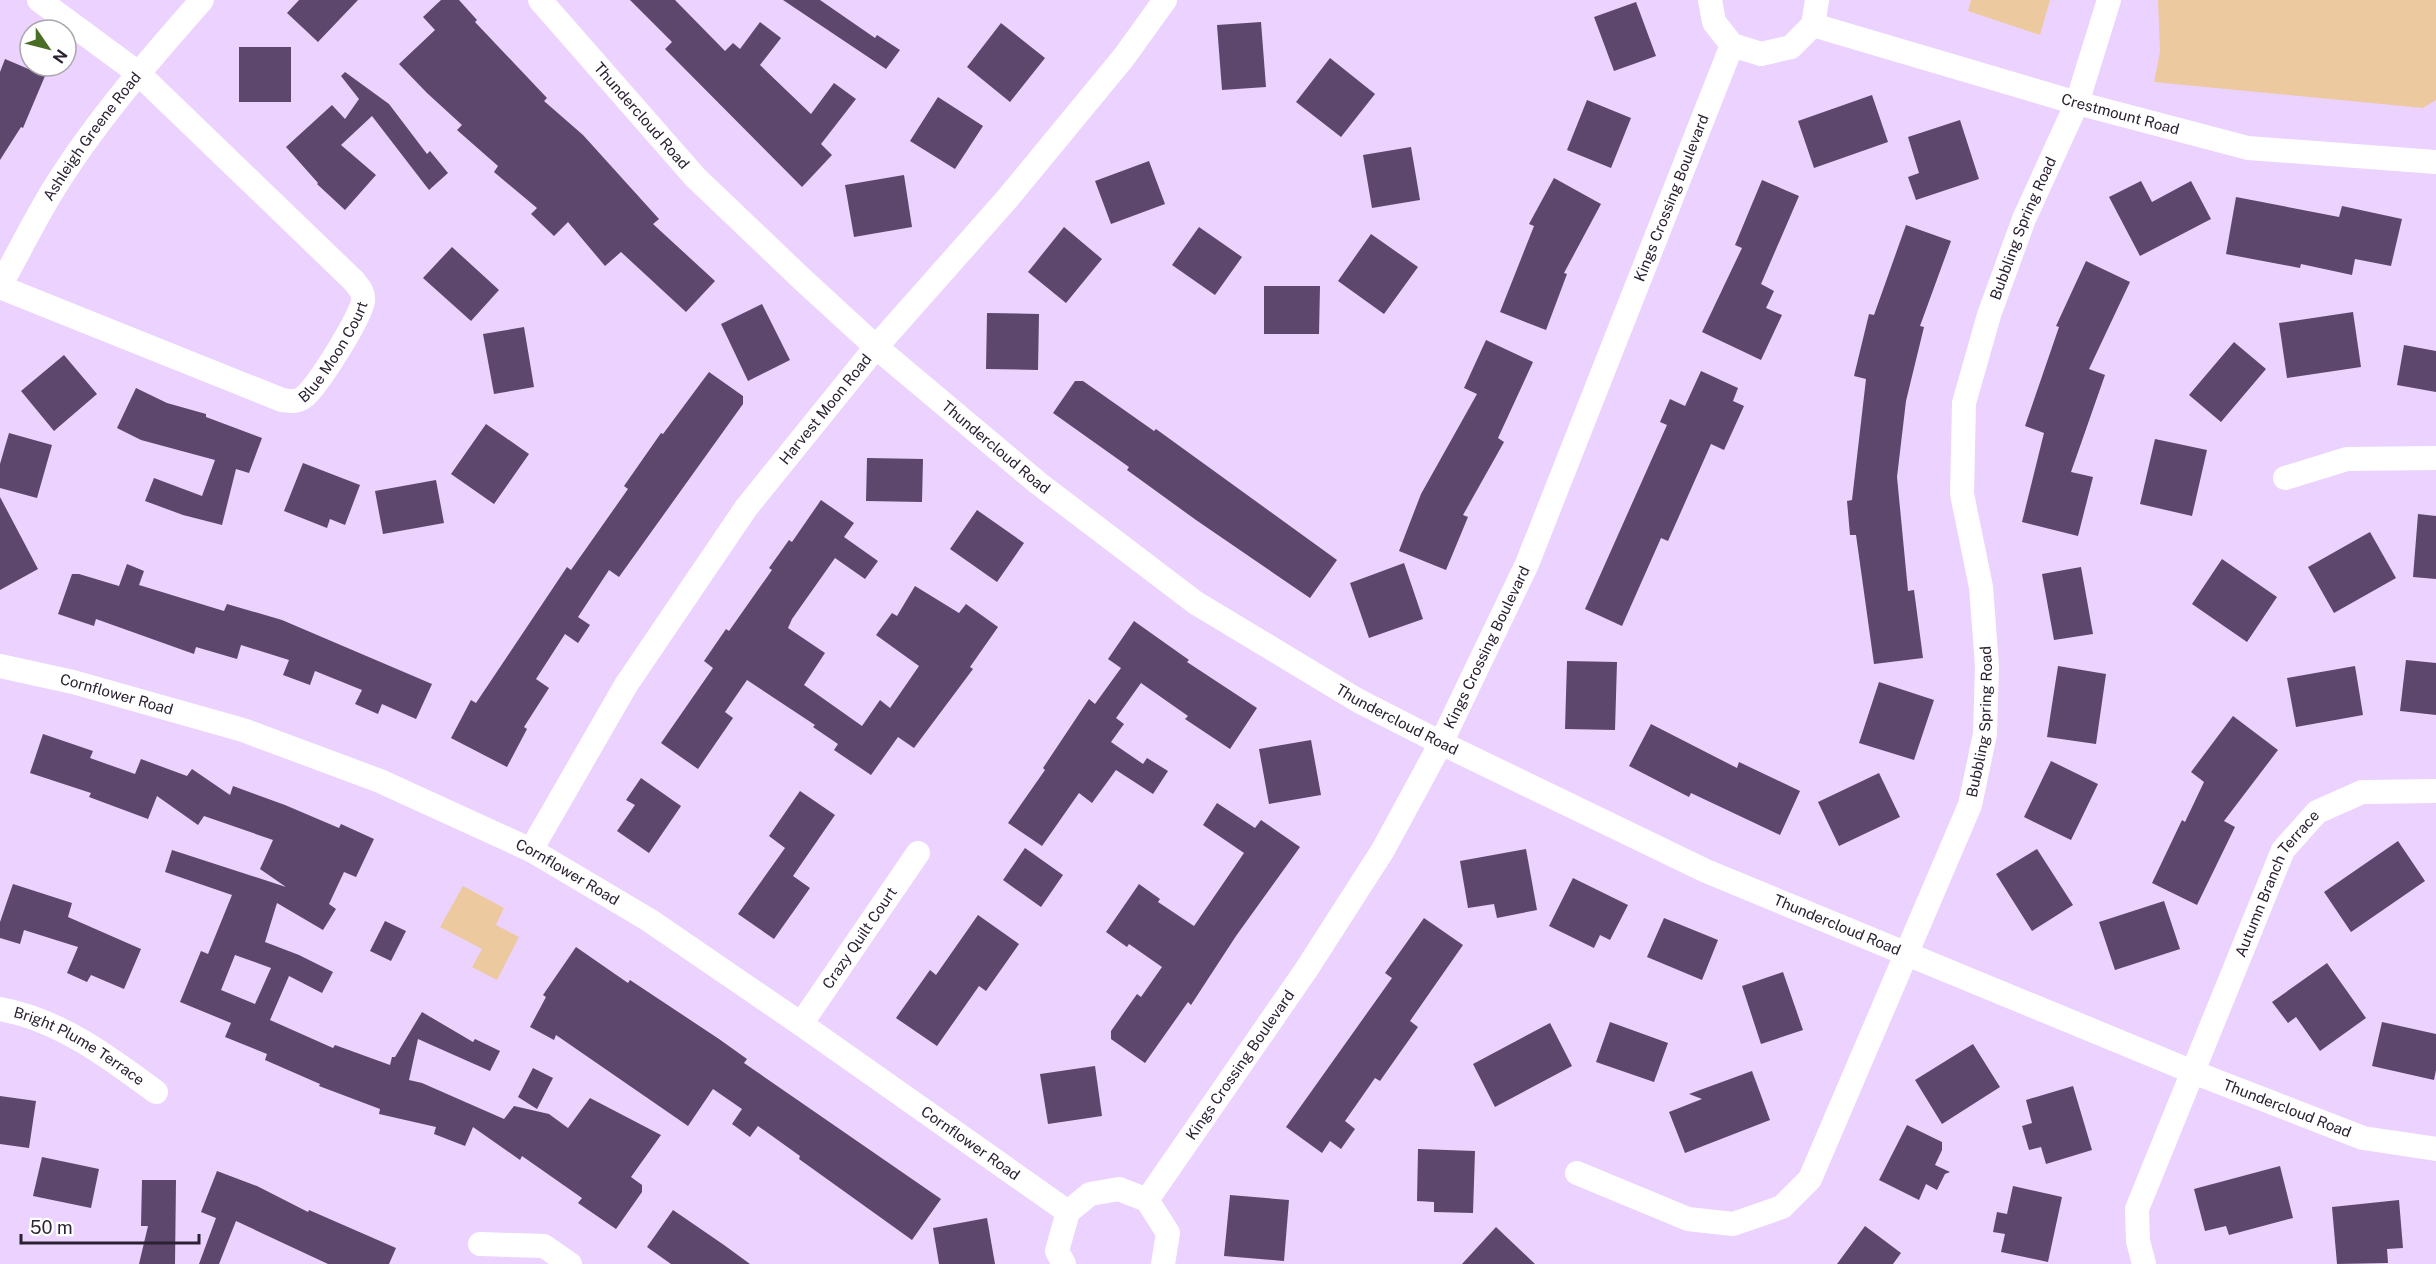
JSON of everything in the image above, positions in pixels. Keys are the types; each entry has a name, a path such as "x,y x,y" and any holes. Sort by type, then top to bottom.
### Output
{"street":[{"path":"39,0 138,73"},
{"name":"Ashleigh Greene Road","path":"0,287 54,190 138,73 202,0"},
{"name":"Thundercloud Road","path":"540,0 696,177 876,347 1038,483 1196,603 1357,700 1706,872 1906,956 2363,1138 2436,1149"},
{"name":"Harvest Moon Road","path":"531,850 626,685 746,508 876,347 1007,199 1124,57 1166,0"},
{"path":"1710,0 1714,22 1732,45 1761,54 1791,47 1813,25 1818,0"},
{"name":"Bubbling Spring Road","path":"1577,1173 1688,1219 1733,1224 1782,1207 1810,1179 1970,805 1985,734 1987,666 1981,587 1962,494 1964,403 1989,315 2024,219 2077,103 2109,0"},
{"name":"Crestmount Road","path":"1813,25 2077,103 2248,148 2436,162"},
{"name":"Kings Crossing Boulevard","path":"1147,1200 1306,970 1383,850 1441,743 1527,564 1732,45"},
{"name":"Blue Moon Court","path":"0,287 282,400 294,402 303,398 313,387 351,327 363,303 363,293 354,281 138,73"},
{"path":"2285,478 2347,459 2436,458"},
{"name":"Cornflower Road","path":"0,666 73,682 243,730 380,781 531,850 649,920 1068,1212"},
{"name":"Autumn Branch Terrace","path":"2144,1264 2138,1241 2137,1209 2283,850 2316,812 2362,792 2436,791"},
{"name":"Crazy Quilt Court","path":"801,1024 918,854"},
{"name":"Bright Plume Terrace","path":"0,1009 20,1013 80,1040 156,1092"},
{"path":"1064,1264 1057,1251 1068,1212 1090,1194 1119,1189 1147,1200 1168,1233 1163,1264"},
{"path":"480,1244 544,1246 570,1264"}],"shaded area":[{"path":"1971,0 2050,0 2040,35 1968,11"},
{"path":"2158,0 2436,0 2436,100 2423,108 2154,82 2160,52"},
{"path":"463,886 504,908 496,925 519,937 497,980 472,967 482,949 440,927"}],"building":[{"path":"299,0 358,0 318,42 287,13"},
{"path":"441,0 459,0 477,20 475,22 547,98 544,101 583,135 659,219 653,224 715,281 686,312 621,252 605,266 568,222 554,236 531,214 537,208 494,172 498,166 457,130 462,125 399,64 435,30 423,17"},
{"path":"630,0 675,0 725,51 733,43 740,49 760,22 781,38 760,65 811,114 834,83 856,99 821,144 832,155 802,187 665,49 672,42"},
{"path":"783,0 820,0 875,38 877,35 900,50 886,69"},
{"path":"1636,2 1656,56 1614,71 1594,17"},
{"path":"1261,22 1266,87 1222,90 1217,25"},
{"path":"1001,23 1045,58 1010,102 967,67"},
{"path":"239,47 291,47 291,102 239,102"},
{"path":"1330,58 1375,94 1341,137 1296,102"},
{"path":"5,59 18,65 18,78 44,78 23,128 21,127 0,160 0,72"},
{"path":"345,72 389,104 427,154 430,151 448,173 429,190 372,116 341,145 376,175 345,210 317,184 286,147 332,105 345,119 359,99 341,76"},
{"path":"1872,95 1888,142 1814,168 1798,121"},
{"path":"938,97 983,126 955,169 910,141"},
{"path":"1587,100 1631,118 1611,168 1567,150"},
{"path":"1960,120 1979,179 1916,200 1908,177 1919,173 1908,137"},
{"path":"1411,147 1420,200 1372,208 1363,155"},
{"path":"1149,161 1165,204 1111,224 1095,181"},
{"path":"904,175 912,227 854,237 845,185"},
{"path":"1554,178 1601,204 1564,273 1567,274 1546,330 1500,312 1534,226 1529,224"},
{"path":"1762,180 1799,196 1761,284 1774,291 1766,308 1782,315 1761,360 1702,332 1742,248 1735,245"},
{"path":"2141,181 2152,202 2191,181 2211,219 2140,256 2109,197"},
{"path":"2236,197 2339,217 2342,206 2402,219 2391,266 2355,259 2352,275 2301,264 2300,268 2226,254"},
{"path":"1906,225 1951,241 1920,326 1924,327 1906,401 1897,477 1908,591 1914,590 1923,658 1874,664 1856,535 1850,535 1847,501 1852,500 1866,379 1854,376 1869,314 1874,315"},
{"path":"1064,227 1102,259 1066,303 1028,272"},
{"path":"1199,227 1242,257 1215,295 1172,265"},
{"path":"1371,234 1418,267 1384,314 1338,281"},
{"path":"452,247 499,290 471,321 423,278"},
{"path":"2086,261 2130,282 2089,369 2105,375 2071,472 2093,477 2078,536 2022,522 2044,433 2025,426 2059,327 2056,326"},
{"path":"1264,286 1320,286 1319,334 1264,334"},
{"path":"762,304 790,360 748,381 721,324"},
{"path":"2353,312 2361,367 2287,378 2279,323"},
{"path":"987,313 1039,314 1038,370 986,369"},
{"path":"524,327 534,387 494,394 483,334"},
{"path":"1486,340 1533,362 1498,438 1504,442 1463,515 1468,517 1446,570 1399,551 1421,494 1477,394 1464,388"},
{"path":"2234,342 2266,369 2221,422 2189,395"},
{"path":"2404,345 2436,351 2436,392 2397,385"},
{"path":"64,355 97,394 54,431 21,391"},
{"path":"1701,371 1738,388 1733,401 1744,406 1724,450 1711,444 1668,541 1661,538 1622,626 1585,609 1667,425 1660,422 1670,399 1685,406"},
{"path":"709,372 743,396 743,404 619,577 609,570 578,617 590,625 578,643 565,634 536,679 549,688 524,727 527,729 507,767 451,738 471,700 476,703 567,567 571,570 628,489 624,486 661,433 663,434"},
{"path":"1075,381 1083,381 1154,431 1156,429 1337,560 1310,598 1196,520 1127,470 1129,467 1053,413"},
{"path":"136,388 167,403 206,414 206,417 262,438 249,473 236,469 222,525 183,515 145,501 154,478 202,496 215,460 141,440 117,428"},
{"path":"486,424 529,454 494,504 451,474"},
{"path":"9,433 52,445 37,498 0,488 0,464"},
{"path":"2155,439 2207,450 2192,516 2140,504"},
{"path":"867,458 923,459 922,502 866,501"},
{"path":"303,463 360,485 345,525 330,519 327,528 284,511"},
{"path":"436,480 444,523 383,534 375,491"},
{"path":"0,497 38,569 0,590"},
{"path":"821,500 854,523 844,537 878,561 865,579 835,558 792,619 788,628 825,653 804,685 862,726 880,700 890,708 919,666 876,635 892,613 897,616 915,586 959,613 966,604 998,627 970,667 973,669 914,748 898,737 871,775 834,750 838,744 813,727 815,725 747,680 725,712 733,718 698,769 661,743 713,668 704,661 726,629 729,631 772,570 769,568 789,540 792,542"},
{"path":"977,510 1024,543 997,582 950,549"},
{"path":"2418,514 2436,516 2436,579 2413,577"},
{"path":"2370,532 2396,578 2334,613 2308,567"},
{"path":"2222,559 2277,597 2247,642 2192,604"},
{"path":"1404,563 1423,619 1369,638 1350,583"},
{"path":"127,564 144,571 139,585 224,611 227,604 282,620 432,684 416,719 382,704 378,714 355,704 362,690 315,671 310,685 283,675 289,660 241,645 237,659 196,647 194,654 96,619 94,626 58,614 72,574 119,586"},
{"path":"2081,567 2093,634 2054,640 2042,574"},
{"path":"1134,621 1189,660 1187,662 1257,708 1230,749 1185,719 1188,716 1141,683 1116,718 1124,724 1111,742 1143,764 1147,758 1168,771 1153,794 1116,770 1092,803 1079,793 1042,846 1008,823 1045,770 1043,768 1089,699 1095,704 1121,668 1108,659"},
{"path":"2406,660 2436,663 2436,715 2400,711"},
{"path":"1567,661 1617,662 1615,730 1565,729"},
{"path":"2058,666 2106,674 2096,744 2047,737"},
{"path":"2355,666 2363,715 2296,727 2287,678"},
{"path":"1879,682 1934,700 1914,760 1859,743"},
{"path":"2233,716 2278,750 2224,821 2235,827 2197,905 2152,883 2182,820 2185,822 2204,782 2191,772"},
{"path":"1651,724 1737,768 1739,762 1800,791 1780,835 1691,793 1689,797 1629,766"},
{"path":"43,734 93,751 90,758 135,774 141,759 187,776 192,769 230,795 233,786 339,828 341,824 374,839 356,877 344,872 329,904 336,909 323,930 277,903 265,942 299,955 333,972 322,993 289,976 270,1020 333,1048 335,1045 390,1065 392,1057 395,1057 422,1012 473,1042 475,1039 500,1051 490,1071 418,1039 409,1080 422,1083 504,1119 514,1106 549,1114 568,1128 590,1098 661,1135 631,1177 642,1185 642,1192 616,1229 578,1203 582,1198 522,1156 520,1160 473,1127 465,1146 434,1134 436,1127 379,1114 380,1109 319,1086 320,1084 265,1060 267,1054 225,1037 231,1023 180,1002 201,951 208,954 232,895 165,872 172,850 286,887 260,869 273,840 204,816 198,825 157,796 148,819 89,797 91,793 30,773","holes":["235,955 271,968 255,1004 221,990"]},
{"path":"1311,740 1321,795 1269,804 1259,749"},
{"path":"2051,761 2098,784 2071,840 2024,817"},
{"path":"1879,773 1900,817 1839,846 1818,802"},
{"path":"641,778 681,806 649,853 617,831 635,805 626,800"},
{"path":"800,791 835,815 793,876 810,888 774,939 738,914 785,848 769,836"},
{"path":"1217,803 1255,828 1261,820 1300,847 1236,936 1191,1005 1188,1002 1145,1063 1111,1039 1111,1031 1137,994 1141,997 1162,967 1129,944 1127,947 1106,932 1139,884 1160,899 1158,902 1194,926 1244,853 1203,825"},
{"path":"2398,841 2425,881 2351,932 2324,892"},
{"path":"1025,848 1063,875 1041,907 1003,880"},
{"path":"1526,849 1537,910 1497,918 1494,904 1468,908 1460,861"},
{"path":"2037,849 2073,905 2032,931 1996,874"},
{"path":"1573,878 1628,905 1610,940 1600,935 1594,948 1549,926"},
{"path":"13,884 72,903 68,917 141,949 124,989 91,975 87,982 67,973 78,947 24,930 20,944 0,938 0,922"},
{"path":"2164,901 2180,949 2115,970 2099,922"},
{"path":"978,915 1019,944 986,991 979,986 937,1046 896,1018 930,970 936,975"},
{"path":"1424,918 1463,945 1410,1021 1418,1027 1380,1081 1375,1078 1345,1121 1355,1129 1341,1149 1330,1141 1322,1153 1286,1127 1392,978 1385,973"},
{"path":"1664,918 1718,940 1702,980 1647,957"},
{"path":"385,921 406,931 391,961 370,951"},
{"path":"576,947 628,983 630,980 719,1039 747,1059 744,1063 941,1199 912,1240 799,1159 800,1156 758,1126 750,1137 732,1124 742,1109 713,1089 688,1126 556,1035 554,1040 530,1027 546,997 543,995"},
{"path":"2327,963 2366,1018 2320,1051 2296,1017 2288,1023 2272,1002"},
{"path":"1783,972 1803,1030 1761,1044 1742,986"},
{"path":"1610,1022 1668,1043 1654,1082 1596,1062"},
{"path":"2382,1022 2436,1034 2434,1080 2372,1066"},
{"path":"1550,1023 1572,1066 1495,1107 1473,1064"},
{"path":"1973,1044 2000,1087 1942,1124 1915,1080"},
{"path":"1095,1066 1102,1116 1048,1124 1040,1074"},
{"path":"533,1068 553,1078 537,1109 518,1097"},
{"path":"1752,1071 1770,1120 1685,1153 1669,1112 1702,1099 1689,1094"},
{"path":"2073,1086 2092,1150 2046,1164 2041,1147 2029,1150 2022,1126 2032,1123 2026,1100"},
{"path":"0,1096 36,1101 29,1148 0,1144"},
{"path":"1907,1125 1942,1142 1942,1150 1935,1165 1950,1172 1945,1174 1937,1190 1926,1184 1919,1200 1879,1180"},
{"path":"1418,1149 1475,1151 1473,1213 1434,1212 1434,1202 1417,1201"},
{"path":"42,1157 99,1169 91,1208 33,1196"},
{"path":"2280,1166 2293,1218 2229,1235 2226,1226 2205,1231 2194,1189"},
{"path":"217,1171 257,1186 308,1212 309,1210 396,1248 389,1264 328,1264 236,1221 219,1264 199,1264 216,1218 201,1212"},
{"path":"142,1180 176,1180 175,1264 139,1264 148,1226 141,1226"},
{"path":"2013,1186 2062,1197 2048,1262 2001,1252 2005,1234 1993,1232 1997,1212 2007,1214"},
{"path":"1230,1195 1289,1200 1284,1261 1224,1256"},
{"path":"2399,1200 2403,1248 2387,1249 2388,1263 2337,1264 2332,1207"},
{"path":"673,1210 750,1264 671,1264 647,1247"},
{"path":"987,1218 995,1264 939,1264 933,1228"},
{"path":"1865,1226 1901,1253 1893,1264 1837,1264"},
{"path":"1496,1227 1535,1264 1462,1264"}]}
